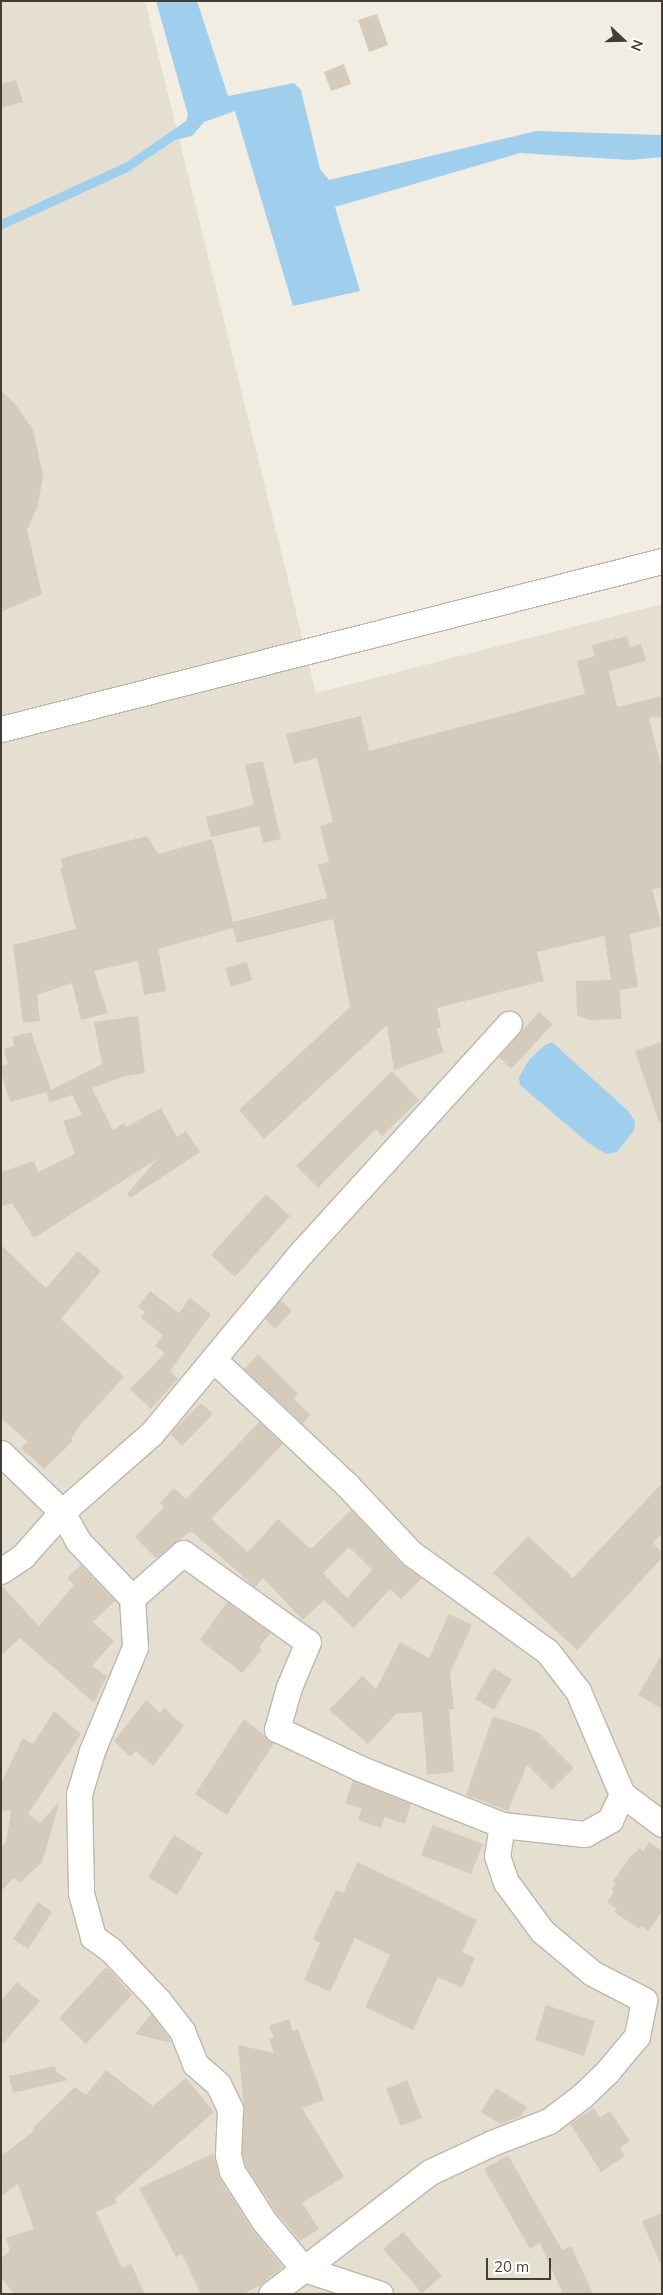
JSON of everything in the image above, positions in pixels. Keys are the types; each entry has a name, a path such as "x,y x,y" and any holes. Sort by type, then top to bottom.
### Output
{"street":[{"path":"1,729 662,561"},
{"path":"1,1571 22,1556 62,1512 152,1434 302,1252 509,1024"},
{"path":"214,1360 347,1485 411,1554 547,1651 578,1691 622,1794 662,1824"},
{"path":"1,1454 62,1512 78,1541 132,1598 135,1647 92,1751 79,1794 82,1893 93,1937 111,1950 158,2000 182,2031 195,2064 218,2084 230,2109 228,2154 232,2171 264,2221 304,2269 380,2294"},
{"path":"132,1598 183,1553 308,1642 289,1688 277,1729 359,1768 502,1825 585,1834 610,1820 622,1794"},
{"path":"272,2294 430,2172 492,2143 549,2122 607,2072 638,2036 644,2000 592,1973 542,1931 506,1882 496,1856 502,1825"}],"shaded area":[{"path":"1,1 145,1 316,693 662,604 662,2294 1,2294"}],"water":[{"path":"156,1 197,1 228,96 294,83 301,90 320,169 329,180 536,131 662,135 662,157 630,160 520,153 335,207 360,291 293,306 235,111 204,122 192,136 175,140 128,172 1,230 1,220 127,162 186,121 188,115"},
{"path":"552,1042 628,1111 635,1121 634,1130 617,1152 606,1154 587,1142 520,1085 519,1077 530,1059 545,1045"}],"building":[{"path":"377,14 388,45 369,52 358,20"},
{"path":"344,64 351,84 331,91 324,72"},
{"path":"16,80 23,102 1,108 1,84"},
{"path":"1,391 16,405 33,430 43,475 38,506 27,530 42,594 1,612"},
{"path":"627,636 630,647 641,644 646,661 609,671 617,707 662,696 662,717 649,718 662,770 662,888 652,889 662,926 630,934 638,987 620,990 621,1019 589,1020 577,1015 576,981 611,980 604,936 537,952 544,981 437,1008 441,1028 436,1028 444,1052 394,1070 387,1025 264,1139 239,1110 350,1007 333,919 237,943 233,928 158,949 166,991 144,995 138,961 94,971 108,1013 81,1020 72,983 37,995 40,1021 23,1023 13,945 76,929 60,868 63,867 61,858 147,836 158,854 212,839 233,922 327,898 318,865 329,862 320,826 333,822 317,758 294,764 286,734 361,716 369,751 585,694 577,661 595,656 592,645"},
{"path":"263,761 281,839 263,843 259,826 211,837 206,817 254,805 245,765"},
{"path":"247,962 252,980 231,987 225,968"},
{"path":"539,1012 553,1024 511,1069 499,1057"},
{"path":"138,1016 145,1073 125,1076 92,1088 113,1130 124,1123 126,1127 161,1108 177,1137 186,1131 200,1152 130,1198 127,1194 157,1159 34,1238 12,1203 1,1207 1,1172 34,1161 38,1172 75,1154 63,1121 82,1115 72,1095 49,1103 47,1092 10,1102 1,1073 1,1066 8,1064 4,1049 14,1046 12,1037 31,1032 51,1090 102,1064 94,1022"},
{"path":"662,1042 662,1121 659,1122 635,1051"},
{"path":"392,1071 419,1100 382,1136 376,1129 318,1188 296,1166"},
{"path":"266,1194 290,1216 235,1277 211,1255"},
{"path":"1,1245 46,1288 78,1251 101,1271 61,1319 124,1377 81,1424 71,1439 73,1441 44,1469 21,1448 28,1442 1,1418"},
{"path":"150,1291 179,1313 190,1298 211,1314 170,1371 178,1379 151,1409 130,1389 165,1353 155,1346 163,1335 141,1318 145,1312 138,1307"},
{"path":"281,1300 292,1311 275,1329 265,1319"},
{"path":"258,1354 298,1394 294,1399 310,1415 303,1424 244,1369"},
{"path":"201,1403 213,1414 182,1446 170,1434"},
{"path":"259,1422 283,1444 211,1519 248,1552 278,1519 311,1549 351,1510 401,1563 422,1578 401,1599 390,1589 354,1628 324,1600 303,1620 263,1578 255,1587 191,1531 156,1558 135,1537 164,1507 160,1503 174,1488 186,1499","holes":["349,1547 372,1570 347,1598 323,1573"]},
{"path":"662,1483 662,1533 653,1543 662,1552 662,1558 577,1650 493,1573 528,1536 573,1578"},
{"path":"81,1565 115,1601 93,1622 114,1641 92,1666 107,1676 94,1703 20,1638 1,1656 1,1585 39,1626 74,1585 67,1578"},
{"path":"227,1602 271,1633 259,1647 262,1650 242,1673 200,1640"},
{"path":"449,1614 472,1625 450,1673 454,1709 449,1709 454,1772 427,1775 422,1712 396,1714 368,1744 329,1710 362,1676 376,1689 400,1642 429,1658"},
{"path":"662,1654 662,1709 638,1695"},
{"path":"493,1668 512,1679 494,1710 475,1699"},
{"path":"146,1700 160,1713 164,1708 184,1726 153,1766 136,1751 130,1757 114,1741"},
{"path":"54,1711 81,1734 28,1814 40,1823 60,1801 42,1862 20,1883 14,1878 1,1891 1,1847 6,1842 11,1811 1,1810 1,1783 23,1738 33,1744"},
{"path":"493,1716 538,1732 574,1768 552,1790 527,1765 508,1811 466,1795"},
{"path":"244,1719 274,1743 227,1815 195,1794"},
{"path":"353,1781 411,1804 405,1824 385,1817 381,1828 358,1820 362,1809 345,1803"},
{"path":"433,1825 483,1844 471,1874 421,1855"},
{"path":"174,1835 203,1853 177,1895 148,1877"},
{"path":"649,1842 662,1851 662,1912 648,1931 641,1926 639,1929 614,1912 617,1909 607,1902 614,1892 611,1890 616,1883 613,1881 631,1856 640,1848 643,1851"},
{"path":"358,1862 477,1920 462,1952 475,1958 462,1988 438,1977 413,2030 365,2007 390,1955 355,1938 330,1992 304,1980 320,1943 313,1939 336,1890 343,1893"},
{"path":"38,1902 52,1912 28,1949 13,1939"},
{"path":"105,1968 109,1969 132,1995 86,2044 59,2018"},
{"path":"17,1982 40,2001 1,2046 1,2001"},
{"path":"546,2005 595,2021 584,2056 535,2040"},
{"path":"151,2014 169,2038 171,2043 135,2034"},
{"path":"289,2019 293,2031 298,2029 324,2100 302,2108 344,2177 302,2203 319,2229 300,2241 276,2212 245,2165 242,2154 244,2110 238,2045 274,2053 269,2039 274,2038 269,2026"},
{"path":"55,2066 56,2071 68,2080 13,2093 9,2076"},
{"path":"106,2070 153,2106 186,2078 214,2112 115,2199 117,2203 96,2212 122,2268 131,2264 145,2294 14,2294 1,2278 1,2258 10,2251 6,2238 34,2229 18,2184 1,2196 1,2156 34,2131 32,2129 75,2087 86,2095"},
{"path":"407,2080 422,2118 401,2126 386,2089"},
{"path":"496,2088 527,2107 521,2116 501,2124 481,2112"},
{"path":"594,2108 600,2118 610,2111 630,2141 620,2148 625,2156 601,2172 570,2124"},
{"path":"214,2153 220,2179 252,2229 283,2267 259,2286 243,2294 201,2294 182,2254 176,2257 139,2188"},
{"path":"508,2155 562,2250 571,2246 593,2294 563,2294 540,2243 530,2249 484,2169"},
{"path":"662,2213 662,2267 642,2221"},
{"path":"403,2232 442,2276 422,2293 383,2249"}]}
